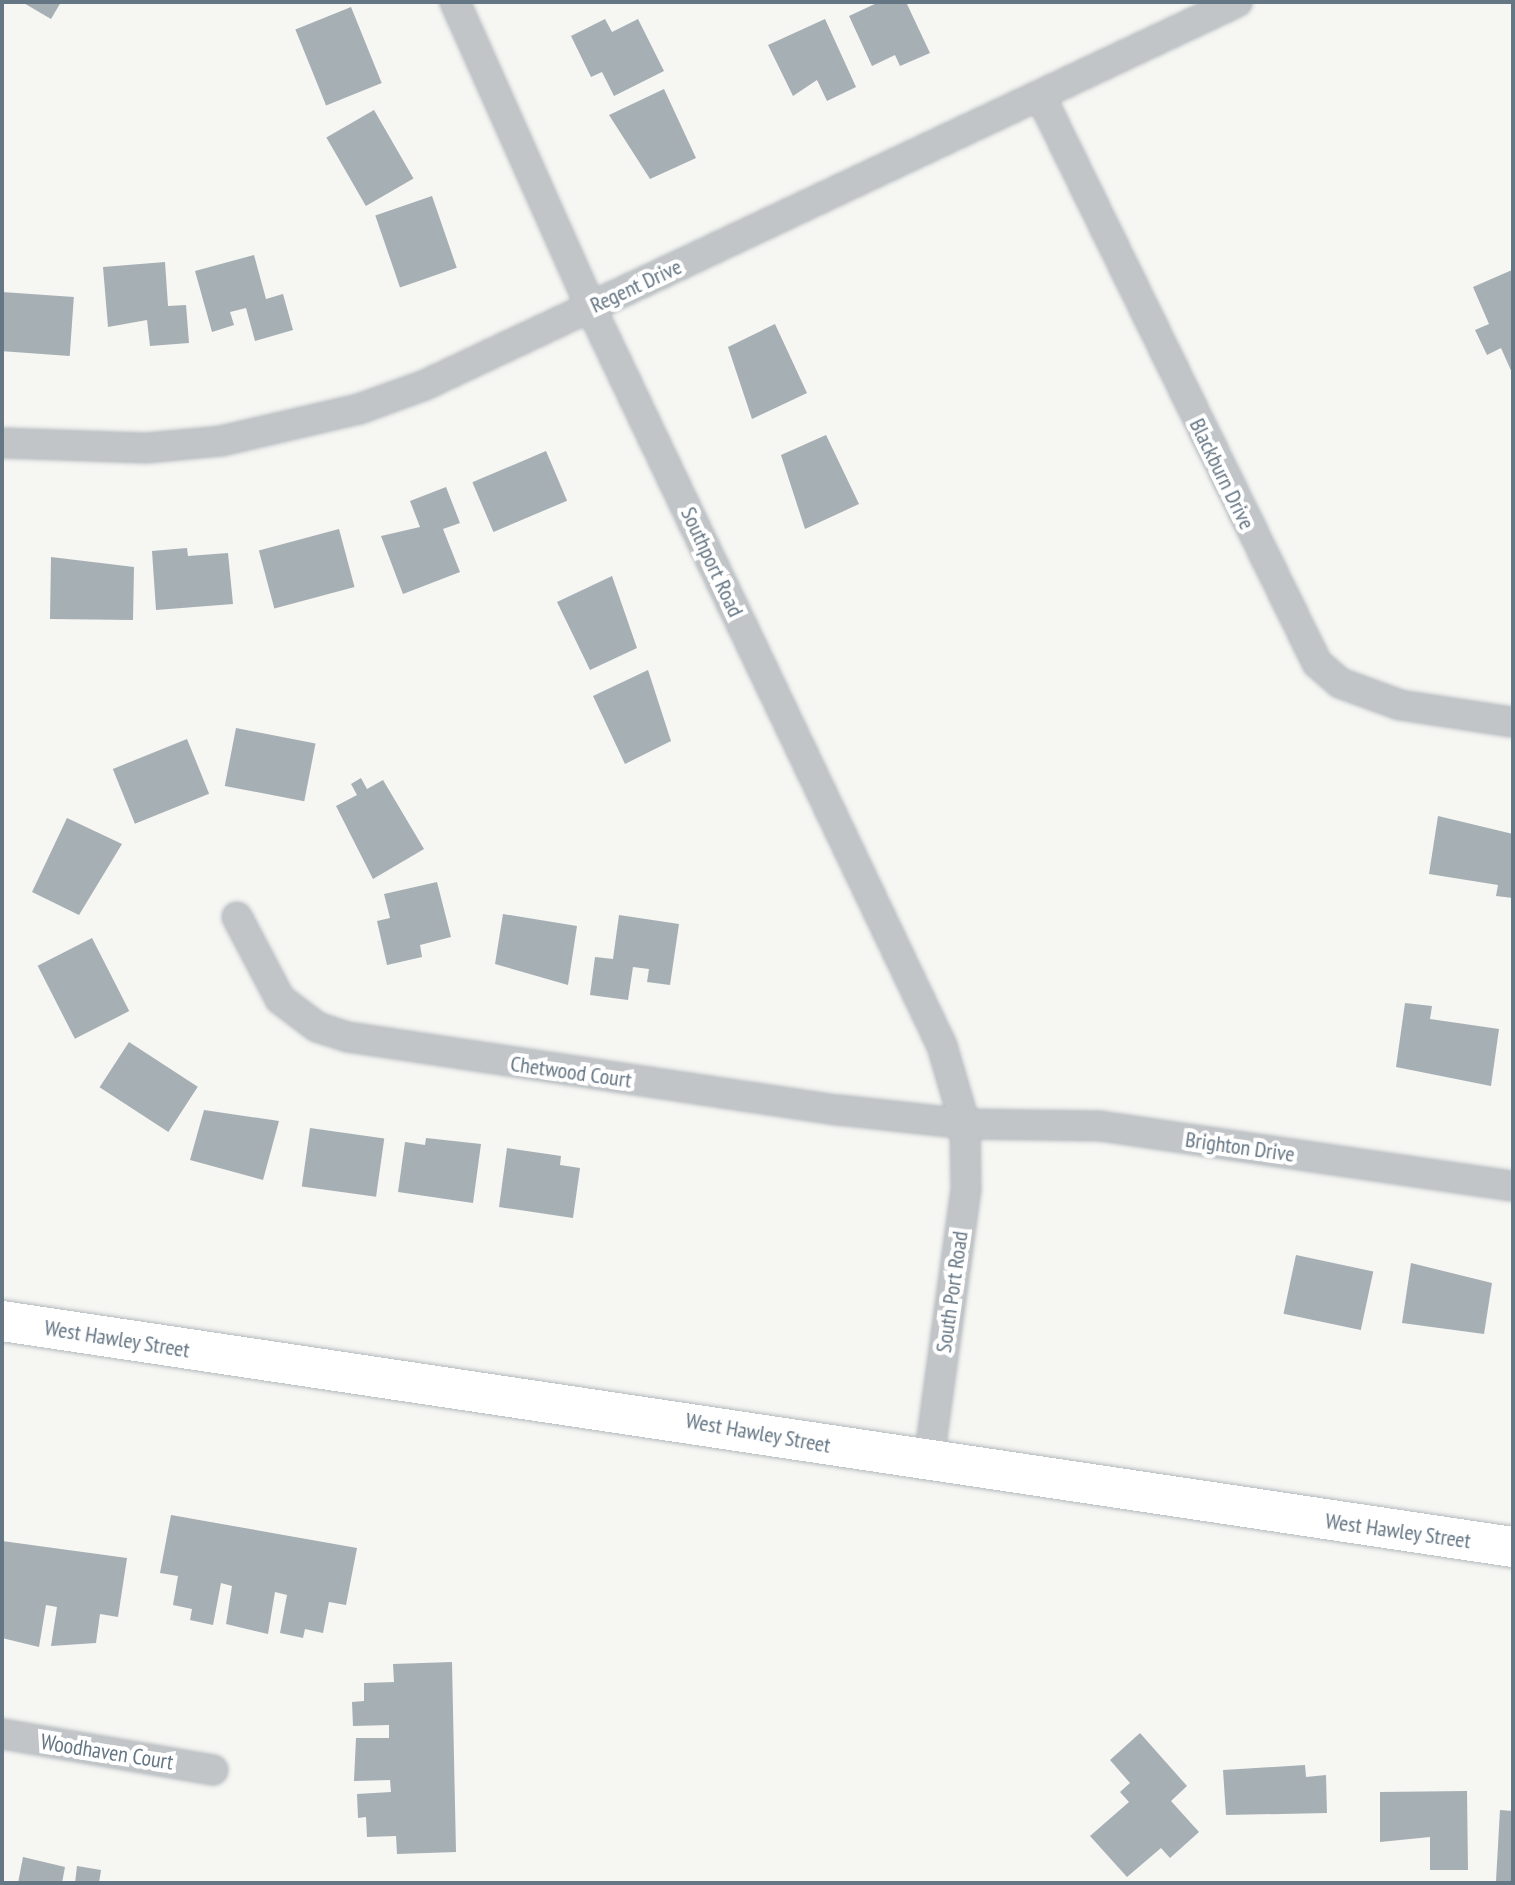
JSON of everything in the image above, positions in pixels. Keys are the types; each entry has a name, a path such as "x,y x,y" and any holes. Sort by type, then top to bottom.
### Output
{"street":[{"name":"Southport Road","path":"455,2 591,308 942,1046 965,1124"},
{"name":"Regent Drive","path":"2,443 146,448 296,427 425,385 1237,2"},
{"name":"Blackburn Drive","path":"1040,95 1317,663 1340,683 1400,705 1513,722"},
{"name":"Chetwood Court","path":"237,917 280,999 317,1027 348,1037 965,1124"},
{"name":"Brighton Drive","path":"965,1124 1100,1126 1513,1186"},
{"name":"South Port Road","path":"929,1459 966,1189 965,1124"},
{"name":"West Hawley Street","path":"2,1321 1513,1547"},
{"name":"Woodhaven Court","path":"2,1734 213,1770"}],"building":[{"path":"22,2 61,2 51,19"},
{"path":"879,2 906,2 930,53 900,66 895,55 872,66 849,16"},
{"path":"351,7 382,83 326,106 295,29"},
{"path":"605,19 612,32 638,19 664,71 614,96 602,72 591,77 571,36"},
{"path":"825,19 856,87 827,101 817,80 793,96 768,45"},
{"path":"664,89 696,158 650,179 609,115"},
{"path":"374,110 414,178 366,206 326,138"},
{"path":"432,196 457,268 400,287 375,216"},
{"path":"254,255 266,299 283,294 293,330 255,341 246,308 230,312 234,325 212,332 195,271"},
{"path":"165,262 168,306 186,305 189,343 150,346 147,320 108,327 103,267"},
{"path":"1512,270 1513,375 1501,348 1487,355 1475,330 1489,324 1473,287"},
{"path":"2,292 74,297 70,356 2,351"},
{"path":"775,324 807,393 752,419 728,347"},
{"path":"826,435 859,504 805,529 781,455"},
{"path":"546,451 567,501 493,532 472,482"},
{"path":"446,487 460,523 443,529 460,572 403,594 381,536 420,527 410,501"},
{"path":"339,529 355,587 274,608 259,550"},
{"path":"187,548 188,556 228,553 233,604 156,610 152,551"},
{"path":"51,557 134,567 133,620 50,619"},
{"path":"612,576 637,648 590,670 557,602"},
{"path":"648,670 671,741 625,764 593,696"},
{"path":"236,728 316,743 304,801 225,786"},
{"path":"187,739 209,794 135,824 113,769"},
{"path":"361,778 367,789 383,780 424,849 373,879 336,806 357,795 351,784"},
{"path":"1438,816 1513,834 1513,898 1496,896 1498,885 1429,874"},
{"path":"67,818 122,844 79,915 32,892"},
{"path":"437,882 451,937 420,945 422,957 387,965 377,921 390,918 384,894"},
{"path":"503,914 577,926 568,985 495,964"},
{"path":"619,915 679,924 670,985 647,982 649,969 633,967 628,1000 590,995 595,957 613,959"},
{"path":"92,938 129,1011 75,1039 38,966"},
{"path":"1405,1003 1432,1006 1430,1019 1499,1029 1491,1086 1396,1067"},
{"path":"129,1042 198,1087 168,1132 100,1087"},
{"path":"204,1110 279,1121 263,1180 190,1160"},
{"path":"310,1128 384,1138 376,1197 302,1186"},
{"path":"426,1138 481,1144 473,1203 398,1192 405,1142 425,1145"},
{"path":"507,1148 561,1156 560,1165 580,1168 573,1218 499,1207"},
{"path":"1296,1255 1373,1271 1361,1330 1284,1314"},
{"path":"1411,1263 1492,1283 1484,1334 1402,1323"},
{"path":"171,1515 357,1548 346,1605 329,1602 323,1633 305,1629 303,1638 280,1633 287,1595 275,1592 268,1634 226,1624 232,1586 221,1583 213,1625 190,1620 192,1609 173,1605 178,1576 160,1573"},
{"path":"2,1541 127,1558 118,1617 100,1614 96,1643 51,1646 57,1607 46,1605 39,1647 2,1638"},
{"path":"452,1662 456,1852 397,1854 396,1836 367,1837 366,1817 358,1818 357,1794 391,1792 390,1780 354,1781 356,1738 389,1738 389,1725 353,1726 352,1702 364,1701 364,1683 394,1682 393,1664"},
{"path":"1140,1733 1187,1786 1171,1801 1199,1832 1170,1858 1161,1848 1127,1877 1090,1836 1129,1802 1120,1792 1130,1783 1110,1760"},
{"path":"1305,1765 1306,1777 1326,1775 1327,1813 1226,1815 1223,1770"},
{"path":"1467,1791 1468,1870 1430,1870 1430,1837 1380,1842 1380,1792"},
{"path":"1500,1810 1513,1811 1513,1881 1496,1881"},
{"path":"23,1857 65,1867 62,1883 18,1883"},
{"path":"77,1866 101,1870 99,1883 75,1883"}]}
